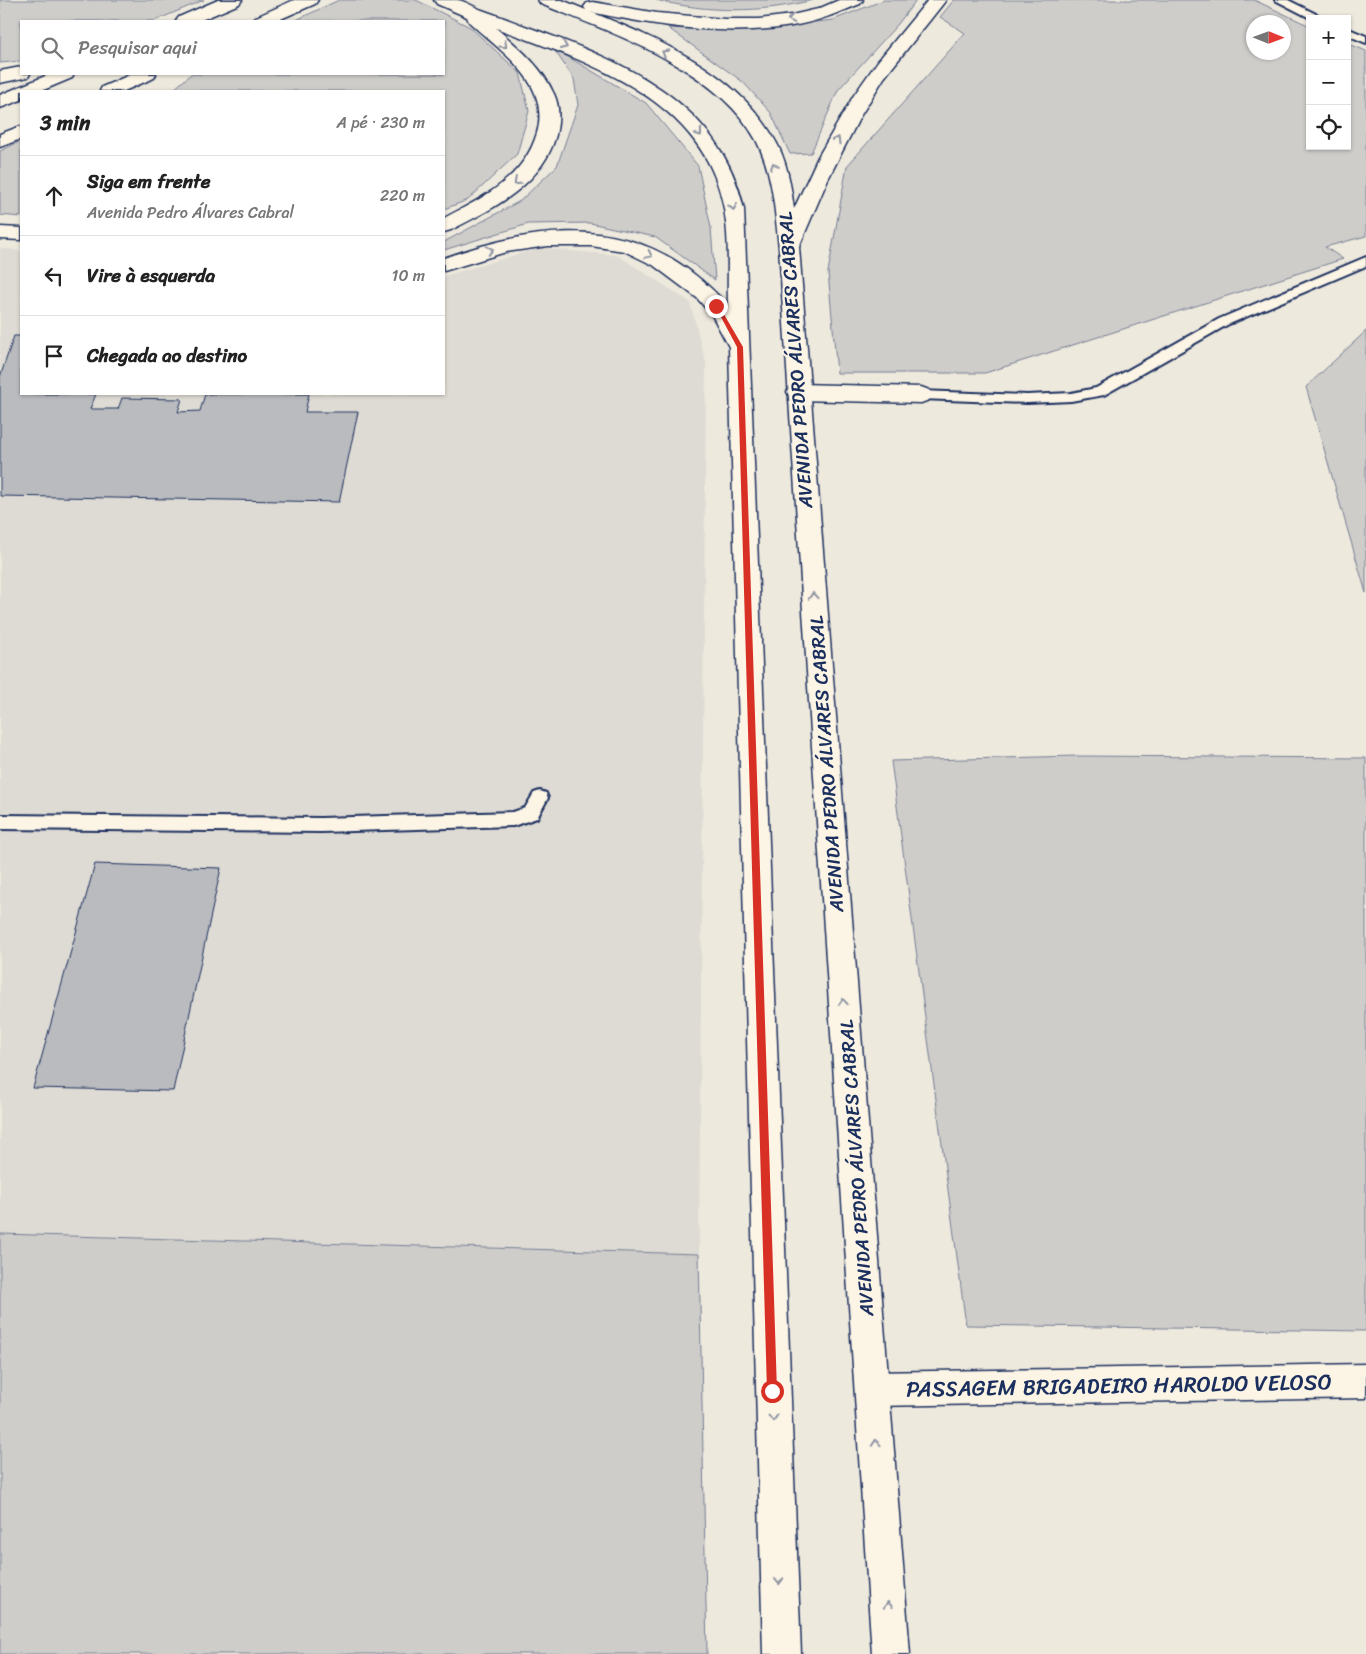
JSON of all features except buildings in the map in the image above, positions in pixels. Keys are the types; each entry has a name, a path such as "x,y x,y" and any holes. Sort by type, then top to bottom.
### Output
{"main road":[{"path":"187,20 233,0"},
{"path":"264,20 310,0"},
{"path":"443,0 469,12 601,62 654,91 692,123 705,140 734,204 738,252 782,1654"},
{"name":"AVENIDA PEDRO ÁLVARES CABRAL","path":"548,0 647,43 711,80 746,112 766,140 776,172 786,217 891,1654"},
{"path":"554,0 667,21 722,26 794,19 830,10 854,0"},
{"path":"789,248 805,205 835,142 877,75 938,0"},
{"path":"445,225 494,200 516,183 534,164 546,138 549,114 545,94 529,70 469,12"},
{"path":"0,77 20,73"},
{"path":"28,90 63,75"},
{"path":"111,90 144,75"},
{"path":"147,90 156,75"},
{"path":"0,102 20,93"},
{"path":"0,141 20,132"},
{"path":"0,233 20,234"},
{"path":"445,265 471,254 506,245 571,238 600,240 634,247 671,268 701,290 716,306 740,347"},
{"path":"798,392 921,395"},
{"name":"PASSAGEM BRIGADEIRO HAROLDO VELOSO","path":"872,1389 1366,1381"}],"lane":[{"path":"1280,0 1312,15"},
{"path":"1351,33 1366,40"},
{"path":"921,395 1027,399 1071,397 1099,392 1223,322 1366,261"},
{"path":"0,822 321,825 513,819 531,813 540,798"}],"shaded area":[{"path":"0,0 204,0 156,20 20,20 20,61 0,63"},
{"path":"339,0 416,0 470,27 520,73 529,111 517,154 468,200 445,209 445,90 173,90 190,75 445,75 445,20 296,20"},
{"path":"656,0 813,0 774,7 735,10 696,7"},
{"path":"884,0 916,0 898,24 838,90 811,153 790,154 771,113 743,82 668,28 738,31 833,20"},
{"path":"954,0 1254,0 1286,15 1246,15 1246,60 1291,60 1291,17 1306,24 1306,150 1351,150 1351,45 1366,51 1366,236 1325,247 1343,259 985,373 837,373 828,272 847,166 965,33 940,17"},
{"path":"553,48 646,103 698,166 711,228 715,280 655,237 590,223 528,224 445,250 445,241 520,201 557,166 578,105 574,79"},
{"path":"20,141 20,217 0,215 0,151"},
{"path":"0,248 20,251 20,395 445,395 445,276 539,248 617,255 690,302 706,363 699,1254 0,1234"},
{"path":"1366,331 1366,593 1306,387"},
{"path":"1077,756 1366,758 1366,1331 966,1325 891,761"},
{"path":"0,1234 699,1254 707,1654 0,1654"}],"route":[{"path":"716,306 740,347 772,1391"}]}
